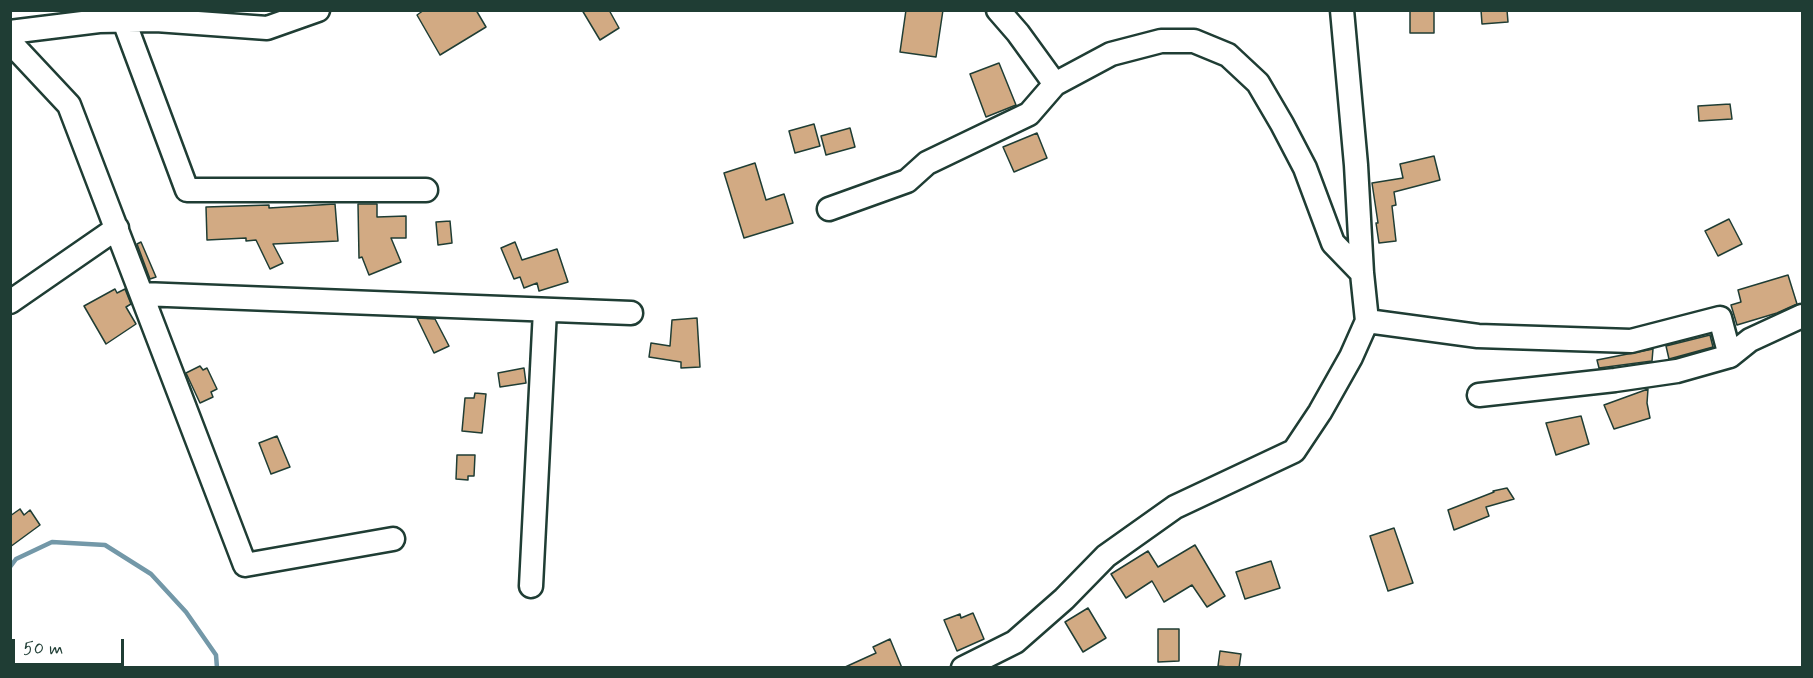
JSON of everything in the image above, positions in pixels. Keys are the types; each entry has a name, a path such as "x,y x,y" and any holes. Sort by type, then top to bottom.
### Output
{"street":[{"path":"10,32 99,21 156,20 267,28 318,10"},
{"path":"998,10 1018,33 1055,84"},
{"path":"963,668 1015,642 1064,599 1106,556 1175,507 1294,451 1320,412 1368,321 1362,273 1356,165 1342,10"},
{"path":"123,21 187,190 426,190"},
{"path":"829,209 907,182 927,163 1029,114 1055,84 1111,54 1161,41 1194,41 1228,55 1258,83 1305,168 1333,243 1362,273"},
{"path":"10,42 69,105 245,565 393,539"},
{"path":"10,302 117,228"},
{"path":"142,294 631,313"},
{"path":"531,586 545,310"},
{"path":"1479,395 1666,373 1730,356 1750,340 1803,315"},
{"path":"1368,321 1478,336 1631,342 1720,318 1730,356"}],"building":[{"path":"424,10 476,10 486,27 440,55 417,15"},
{"path":"582,10 609,10 619,28 600,40"},
{"path":"906,10 943,10 936,57 900,52"},
{"path":"1410,10 1434,10 1434,33 1410,33"},
{"path":"1481,10 1507,10 1508,22 1482,24"},
{"path":"999,63 1016,105 986,117 970,74"},
{"path":"1730,104 1732,119 1699,121 1698,106"},
{"path":"814,124 820,146 795,153 789,131"},
{"path":"850,128 855,147 826,155 821,136"},
{"path":"1037,133 1047,158 1014,172 1003,147"},
{"path":"1434,156 1440,180 1394,192 1396,205 1392,206 1396,241 1379,243 1372,183 1403,178 1400,164"},
{"path":"755,163 766,200 784,194 793,223 744,238 724,173"},
{"path":"335,204 338,241 273,244 283,263 270,269 256,240 246,241 246,238 207,240 206,207 269,205 269,208"},
{"path":"358,204 377,204 377,217 406,216 406,238 391,238 401,262 369,275 362,257 359,258"},
{"path":"1729,219 1742,244 1718,256 1705,231"},
{"path":"450,221 452,243 438,245 436,222"},
{"path":"141,242 156,277 150,279 137,244"},
{"path":"515,242 522,260 557,249 568,282 539,291 537,283 524,288 520,277 514,279 501,248"},
{"path":"1788,275 1797,304 1777,313 1737,325 1731,305 1741,302 1738,290"},
{"path":"115,289 117,293 125,289 131,304 126,307 136,324 106,344 84,306"},
{"path":"417,318 435,319 449,346 434,353"},
{"path":"697,318 700,367 681,368 681,362 649,357 651,343 670,346 672,320"},
{"path":"1710,335 1713,347 1669,359 1666,346"},
{"path":"1653,349 1652,361 1599,368 1597,360"},
{"path":"200,366 203,370 207,368 217,389 211,392 213,397 200,403 186,373"},
{"path":"524,368 526,383 500,387 498,373"},
{"path":"1648,389 1647,403 1650,418 1614,429 1604,405"},
{"path":"475,393 486,394 482,433 462,431 465,398 474,398"},
{"path":"1581,416 1589,444 1556,455 1546,423"},
{"path":"277,436 290,467 271,474 259,443"},
{"path":"457,455 475,455 474,476 468,476 468,480 456,479"},
{"path":"1507,488 1514,499 1486,507 1489,516 1454,530 1448,510 1493,491"},
{"path":"20,509 24,515 30,510 40,525 10,547 10,516"},
{"path":"1394,528 1413,583 1388,591 1370,536"},
{"path":"1195,545 1225,596 1207,607 1192,585 1164,602 1152,581 1126,598 1111,574 1148,551 1158,567"},
{"path":"1271,561 1280,588 1245,599 1236,572"},
{"path":"1088,608 1106,638 1083,652 1065,622"},
{"path":"973,613 984,639 957,651 944,620 960,614 961,618"},
{"path":"1158,629 1179,629 1179,661 1158,662"},
{"path":"890,639 902,668 843,668 876,653 873,647"},
{"path":"1220,651 1241,654 1239,668 1218,666"}],"waterway":[{"path":"10,567 16,559 52,542 105,545 151,574 186,612 216,655 217,668"}]}
